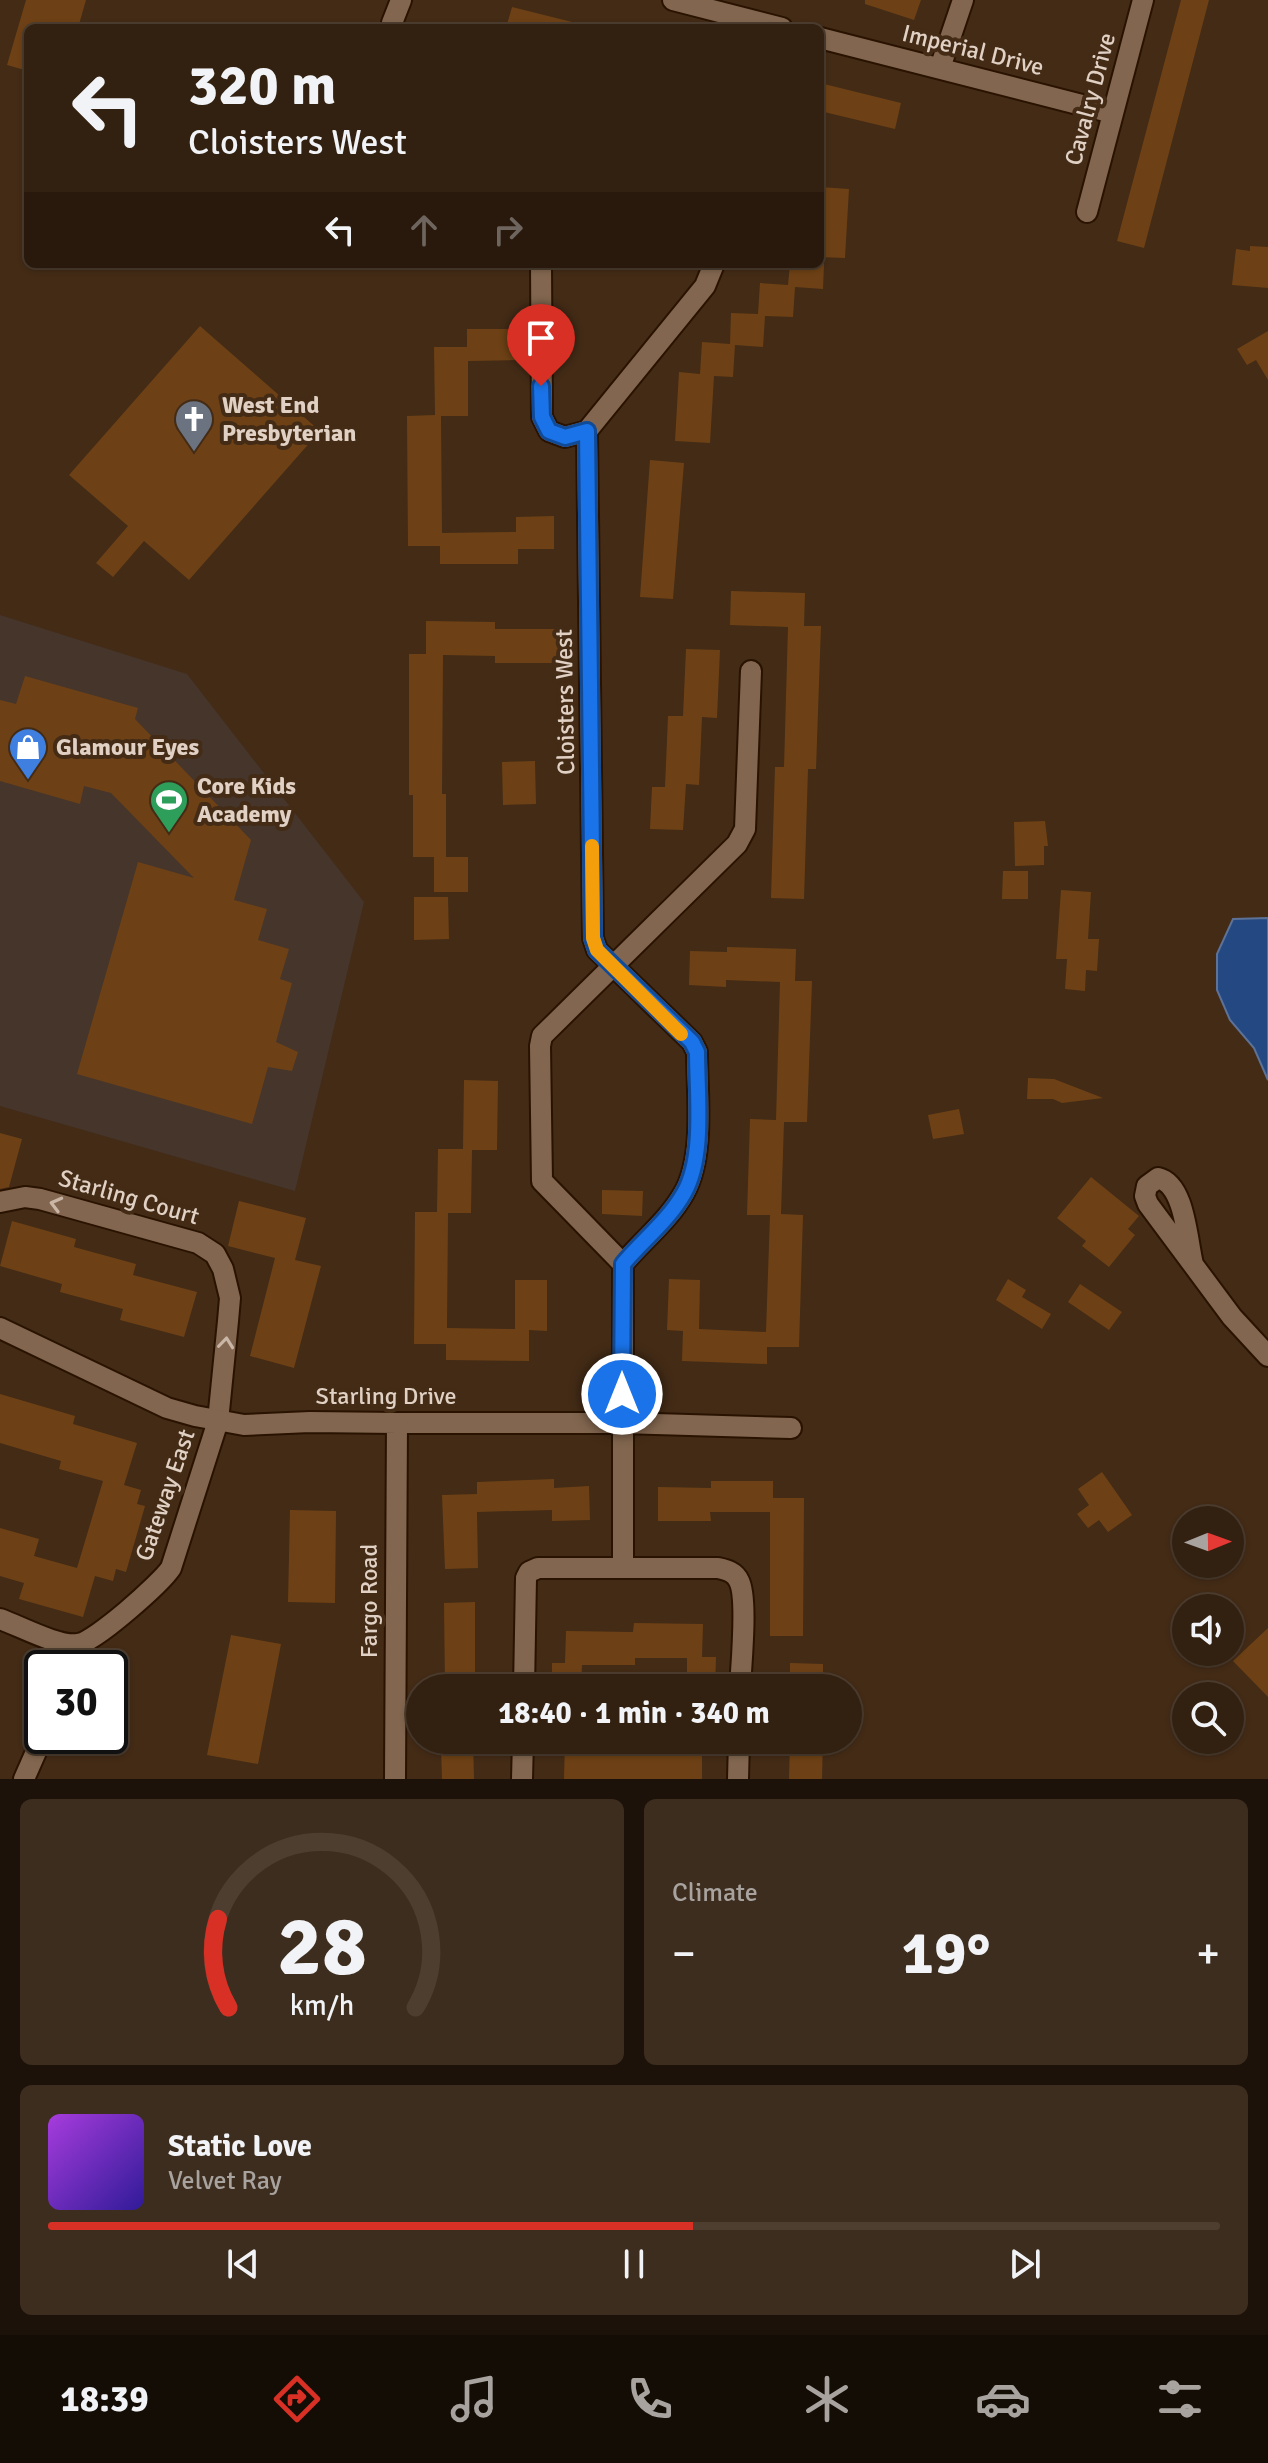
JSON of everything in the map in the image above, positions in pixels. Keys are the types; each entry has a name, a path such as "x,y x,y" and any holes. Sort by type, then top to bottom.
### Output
{"street":[{"path":"392,23 401,0"},
{"path":"673,0 766,24"},
{"path":"940,68 963,0"},
{"name":"Cavalry Drive","path":"1087,212 1143,0"},
{"name":"Imperial Drive","path":"824,39 1113,113"},
{"path":"541,268 542,417 549,431 565,437 587,431 705,286 712,268"},
{"name":"Cloisters West","path":"587,431 593,938 597,950 692,1042 697,1052 696,1155 692,1173 683,1195 623,1264"},
{"path":"623,1567 623,1264 548,1190 541,1175 540,1046 542,1036 737,844 745,829 751,671"},
{"name":"Starling Court","path":"0,1202 25,1197 40,1199 198,1243 215,1254 228,1282 230,1298 218,1421"},
{"path":"1193,1264 1232,1317 1268,1356"},
{"name":"Starling Drive","path":"0,1328 167,1408 244,1425 310,1422 622,1423 791,1428"},
{"name":"Gateway East","path":"80,1650 83,1643 152,1591 171,1568 218,1421"},
{"name":"Fargo Road","path":"395,1779 397,1423"},
{"path":"524,1674 526,1578 529,1572 538,1568 623,1567 718,1568 738,1578 742,1600 740,1674"},
{"path":"0,1619 62,1642 83,1643"},
{"path":"24,1779 35,1754"},
{"path":"522,1779 523,1754"},
{"path":"738,1779 739,1754"}],"shaded area":[{"path":"0,615 187,674 364,902 295,1191 0,1106"}],"water":[{"path":"1268,918 1268,1080 1254,1048 1230,1020 1217,990 1217,954 1233,919"}],"building":[{"path":"26,0 86,0 79,24 24,24 24,70 7,65"},
{"path":"865,0 921,0 914,20 865,4"},
{"path":"1181,0 1209,0 1144,248 1117,241"},
{"path":"512,7 572,22 572,24 507,24"},
{"path":"824,84 901,103 895,129 824,112"},
{"path":"824,187 849,189 845,258 824,257"},
{"path":"1250,246 1268,247 1268,288 1232,285 1236,249 1250,251"},
{"path":"790,268 824,268 823,289 795,287 793,317 765,316 763,347 735,345 733,377 714,376 710,443 675,441 679,372 700,374 702,342 730,344 731,313 758,314 760,283 788,285"},
{"name":"West End Presbyterian","path":"200,326 320,431 189,580 144,541 113,577 96,563 128,526 69,475"},
{"path":"467,329 518,329 518,360 468,361 468,416 441,416 442,533 516,532 516,517 554,516 554,549 518,549 518,564 440,564 440,546 408,546 407,416 435,415 434,347 467,347"},
{"path":"1268,331 1268,380 1256,360 1247,365 1237,349"},
{"path":"650,460 684,463 673,599 640,597"},
{"path":"731,591 805,593 804,626 821,626 816,769 808,769 804,899 771,898 775,767 784,767 788,627 730,625"},
{"path":"426,621 495,622 495,629 564,629 564,663 495,663 495,656 443,655 442,794 446,794 446,857 468,857 468,892 434,892 434,857 413,857 413,795 409,795 409,654 426,654"},
{"path":"686,649 720,650 717,718 702,717 699,785 686,784 683,830 650,829 652,787 665,787 668,716 683,716"},
{"path":"25,676 138,708 135,719 251,840 234,900 267,909 258,940 289,949 280,979 292,983 276,1042 298,1052 292,1071 268,1067 252,1124 77,1074 138,862 194,878 111,793 84,786 80,804 0,781 0,700 16,704"},
{"path":"535,761 536,804 503,805 502,762"},
{"path":"1045,821 1048,846 1044,846 1044,865 1015,866 1014,822"},
{"path":"1003,871 1028,871 1028,899 1002,899"},
{"path":"1061,890 1091,892 1088,939 1099,939 1097,971 1086,970 1085,991 1065,989 1067,959 1056,959"},
{"path":"414,897 448,897 449,939 414,940"},
{"path":"727,947 796,949 795,981 812,981 807,1122 784,1122 781,1214 803,1215 799,1347 767,1347 767,1364 682,1361 683,1331 667,1330 669,1279 700,1280 699,1329 766,1332 770,1215 747,1215 750,1119 776,1120 780,982 726,980 726,987 689,985 690,951 727,952"},
{"path":"1028,1078 1054,1079 1103,1098 1062,1103 1053,1099 1027,1099"},
{"path":"464,1080 498,1081 497,1150 472,1150 471,1213 448,1213 447,1328 515,1329 515,1280 547,1280 547,1331 529,1330 529,1361 446,1360 446,1344 414,1344 415,1212 437,1212 438,1149 463,1149"},
{"path":"959,1109 964,1134 933,1139 928,1115"},
{"path":"0,1133 22,1139 9,1187 0,1189"},
{"path":"1091,1177 1139,1216 1128,1229 1135,1235 1109,1267 1082,1246 1086,1241 1057,1218"},
{"path":"602,1190 643,1191 642,1216 602,1214"},
{"path":"239,1201 306,1218 295,1260 321,1266 294,1368 250,1356 275,1258 228,1246"},
{"path":"12,1221 76,1239 74,1247 136,1264 133,1275 197,1292 184,1337 120,1320 123,1309 60,1292 62,1284 0,1266"},
{"path":"1008,1279 1026,1290 1022,1297 1051,1314 1042,1329 996,1300"},
{"path":"1080,1284 1122,1312 1109,1330 1068,1302"},
{"path":"0,1394 75,1416 73,1424 137,1443 124,1485 141,1490 137,1504 145,1506 126,1572 116,1569 113,1581 95,1576 83,1617 19,1599 24,1583 0,1576 0,1528 39,1539 34,1556 77,1568 103,1481 59,1469 61,1461 0,1443"},
{"path":"1102,1472 1132,1515 1108,1532 1099,1520 1088,1528 1077,1514 1089,1505 1078,1489"},
{"path":"554,1479 554,1488 589,1486 590,1520 552,1521 552,1510 477,1512 478,1568 445,1569 442,1495 477,1494 477,1482"},
{"path":"711,1481 773,1481 773,1498 804,1498 803,1636 770,1636 770,1512 710,1512 711,1521 658,1521 658,1487 711,1488"},
{"path":"290,1510 336,1511 335,1603 288,1602"},
{"path":"475,1602 475,1674 445,1674 444,1603"},
{"path":"634,1623 703,1624 702,1657 716,1657 715,1674 687,1674 687,1658 635,1658 635,1665 582,1665 582,1674 552,1674 552,1663 565,1663 566,1631 633,1632"},
{"path":"1268,1628 1268,1697 1238,1666 1244,1666 1244,1651"},
{"path":"231,1635 281,1644 258,1764 207,1755"},
{"path":"790,1663 823,1664 823,1674 790,1674"},
{"path":"441,1754 473,1754 474,1779 442,1779"},
{"path":"565,1754 702,1754 702,1779 564,1779"},
{"path":"790,1754 823,1754 822,1779 789,1779"}],"slow traffic":[{"path":"592,846 593,938 597,950 681,1034"}],"place":[{"name":"West End Presbyterian","path":"194,453"},
{"name":"Glamour Eyes","path":"28,781"},
{"name":"Core Kids Academy","path":"169,834"}],"route":[{"path":"541,386 542,417 549,431 565,437 587,431 593,938 597,950 692,1042 697,1052 696,1155 692,1173 683,1195 623,1264 622,1394"}]}
